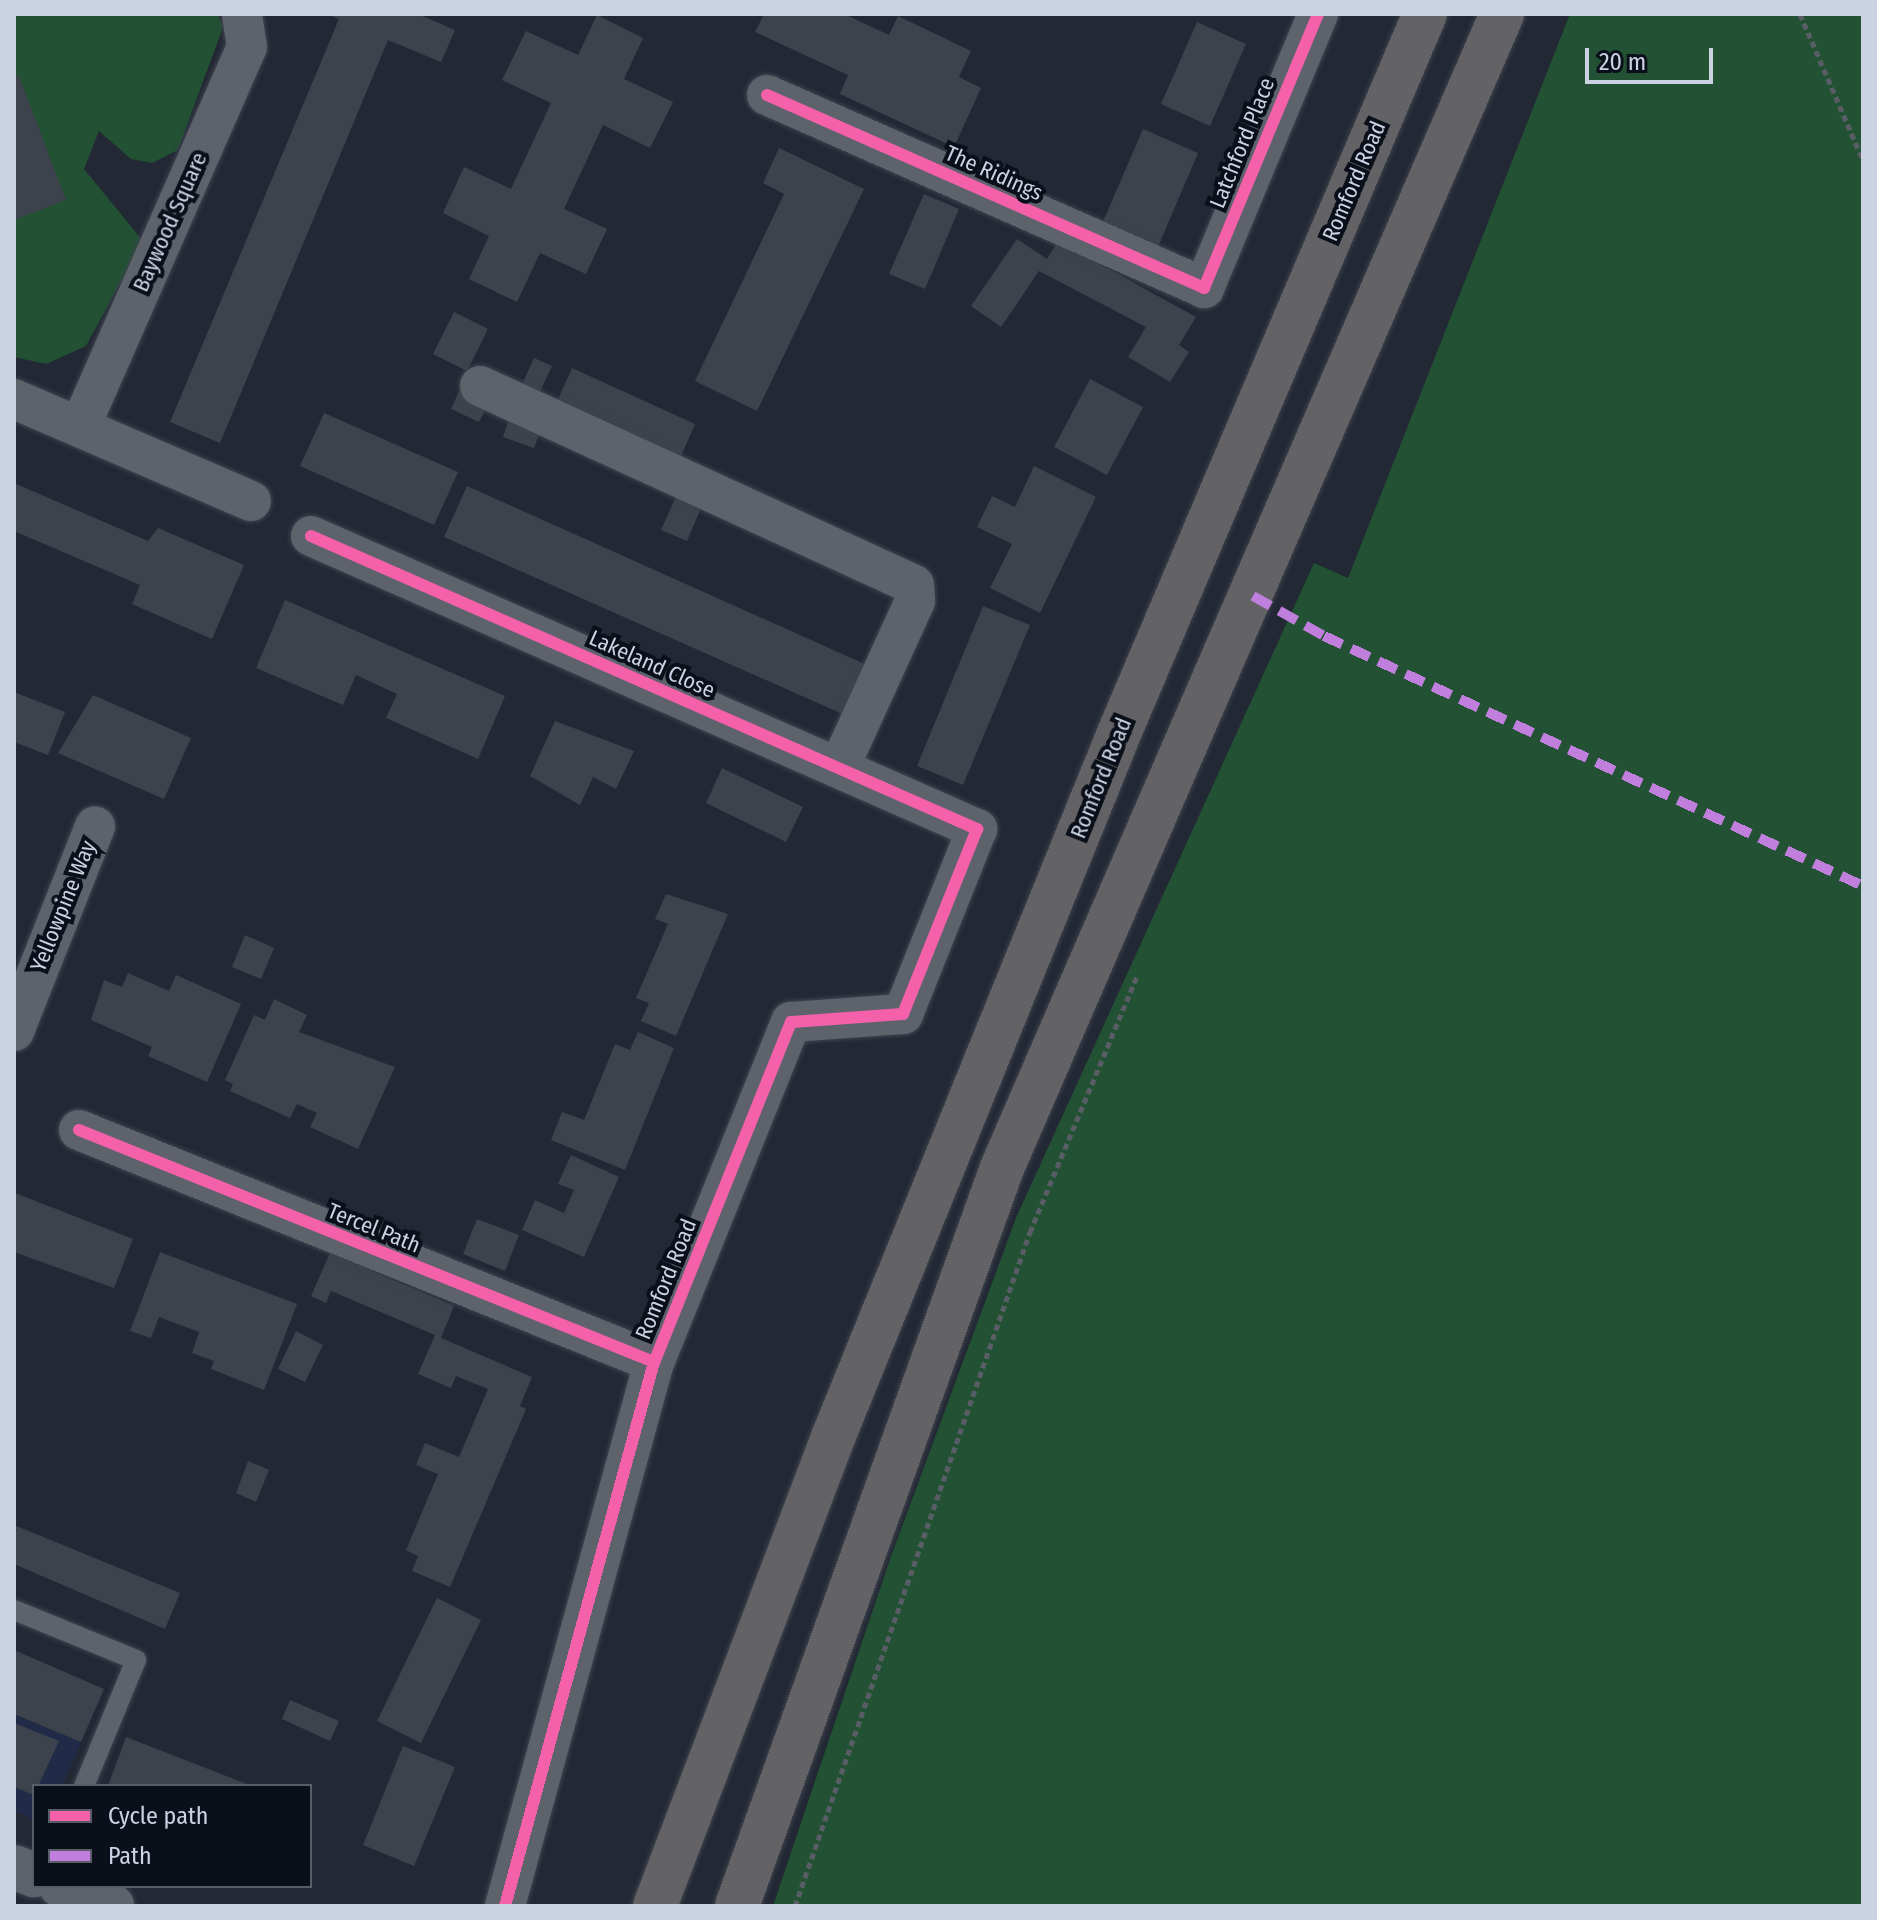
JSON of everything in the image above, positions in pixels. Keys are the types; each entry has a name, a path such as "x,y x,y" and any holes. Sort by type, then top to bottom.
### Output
{"main road":[{"name":"Romford Road","path":"655,1906 834,1435 1102,775 1425,14"},
{"path":"737,1906 1002,1168 1502,14"}],"street":[{"name":"Baywood Square","path":"80,427 247,47 242,14"},
{"name":"Latchford Place","path":"1204,288 1318,14"},
{"name":"The Ridings","path":"767,95 1204,288"},
{"path":"480,386 914,585 915,601 839,768"},
{"path":"14,399 251,501"},
{"name":"Lakeland Close","path":"311,536 977,829"},
{"name":"Yellowpine Way","path":"14,1031 95,826"},
{"name":"Romford Road","path":"505,1906 654,1362 791,1022 903,1014 977,829"},
{"name":"Tercel Path","path":"79,1130 654,1362"},
{"path":"66,1888 112,1906"}],"lane":[{"path":"14,1610 136,1660 85,1784"}],"path":[{"path":"1800,14 1863,160"},
{"path":"795,1906 1030,1232 1141,967"}],"shaded area":[{"path":"14,1714 81,1742 63,1784 32,1784 32,1819 14,1811"}],"green space":[{"path":"14,14 218,14 223,27 178,150 152,163 131,159 99,131 84,169 143,241 86,346 46,364 14,357"},
{"path":"1570,14 1863,14 1863,1906 773,1906 890,1559 1016,1218 1314,563 1348,578"}],"building":[{"path":"327,14 418,14 455,30 441,62 388,40 220,443 170,422 339,19"},
{"path":"764,14 844,14 889,35 898,16 971,51 959,77 981,88 954,147 840,94 848,75 755,32"},
{"path":"597,15 643,38 624,79 673,102 650,148 603,125 564,209 607,229 586,274 540,253 517,302 469,279 489,236 443,213 464,167 511,189 551,103 502,80 526,31 578,55"},
{"path":"1197,22 1246,44 1210,126 1161,104"},
{"path":"19,76 66,200 14,220 14,78"},
{"path":"1143,129 1198,153 1157,249 1102,224"},
{"path":"779,148 864,189 757,411 695,381 784,194 763,183"},
{"path":"924,194 959,209 925,289 889,274"},
{"path":"1017,239 1047,259 1058,241 1196,317 1179,345 1189,352 1170,382 1128,357 1146,327 1039,271 1001,327 971,306"},
{"path":"454,312 488,329 467,371 433,354"},
{"path":"534,358 552,366 536,400 519,391"},
{"path":"572,368 695,424 679,461 555,406"},
{"path":"1090,379 1143,407 1107,475 1054,447"},
{"path":"459,391 488,404 479,422 451,409"},
{"path":"324,413 458,472 434,525 300,466"},
{"path":"511,413 543,424 534,448 503,437"},
{"path":"1034,466 1096,497 1040,613 990,588 1012,544 977,527 992,496 1015,507"},
{"path":"14,483 148,541 158,528 244,565 212,639 132,604 140,585 14,531"},
{"path":"467,486 869,666 847,716 444,537"},
{"path":"679,490 704,501 687,541 661,530"},
{"path":"285,600 505,696 478,759 386,718 397,694 356,675 343,705 256,668"},
{"path":"983,606 1030,625 963,785 917,766"},
{"path":"14,692 65,712 48,755 14,742"},
{"path":"93,695 191,738 164,799 58,753"},
{"path":"555,721 634,751 616,789 593,777 580,805 530,776"},
{"path":"722,768 803,807 786,842 706,803"},
{"path":"666,894 728,914 676,1036 641,1021 649,1003 636,998 668,924 655,919"},
{"path":"245,935 274,948 261,979 232,967"},
{"path":"128,973 169,991 176,975 241,1004 207,1082 148,1056 152,1047 91,1020 104,980 122,987"},
{"path":"274,999 307,1015 299,1032 395,1067 358,1149 310,1127 317,1113 297,1104 290,1118 230,1091 233,1084 225,1080 254,1015 265,1020"},
{"path":"638,1032 674,1048 625,1170 551,1140 562,1112 584,1120 615,1044 630,1050"},
{"path":"571,1155 619,1177 584,1257 522,1230 535,1200 564,1213 574,1190 558,1184"},
{"path":"15,1193 133,1239 114,1288 14,1252"},
{"path":"477,1219 519,1235 505,1271 463,1254"},
{"path":"160,1252 297,1304 264,1390 211,1369 214,1361 192,1353 199,1332 159,1317 151,1338 130,1331"},
{"path":"330,1253 454,1306 441,1338 532,1377 520,1406 526,1409 450,1587 412,1571 418,1556 406,1550 438,1474 416,1465 425,1443 459,1457 488,1389 456,1376 451,1388 418,1374 435,1335 331,1291 326,1303 311,1296"},
{"path":"296,1331 323,1345 305,1382 278,1369"},
{"path":"248,1461 269,1470 256,1502 236,1493"},
{"path":"14,1525 180,1593 165,1629 14,1564"},
{"path":"437,1598 481,1620 421,1743 377,1721"},
{"path":"14,1650 104,1689 81,1742 14,1714"},
{"path":"290,1700 339,1721 330,1741 282,1719"},
{"path":"14,1723 59,1741 39,1784 32,1784 32,1794 14,1787"},
{"path":"126,1737 247,1784 109,1784"},
{"path":"403,1746 455,1767 414,1866 363,1845"}],"marked path":[{"path":"1253,596 1324,636 1863,886"}],"cycle path":[{"path":"767,95 1204,288 1318,14"},
{"path":"311,536 977,829 903,1014 791,1022 654,1362 505,1906"},
{"path":"79,1130 654,1362"}]}
